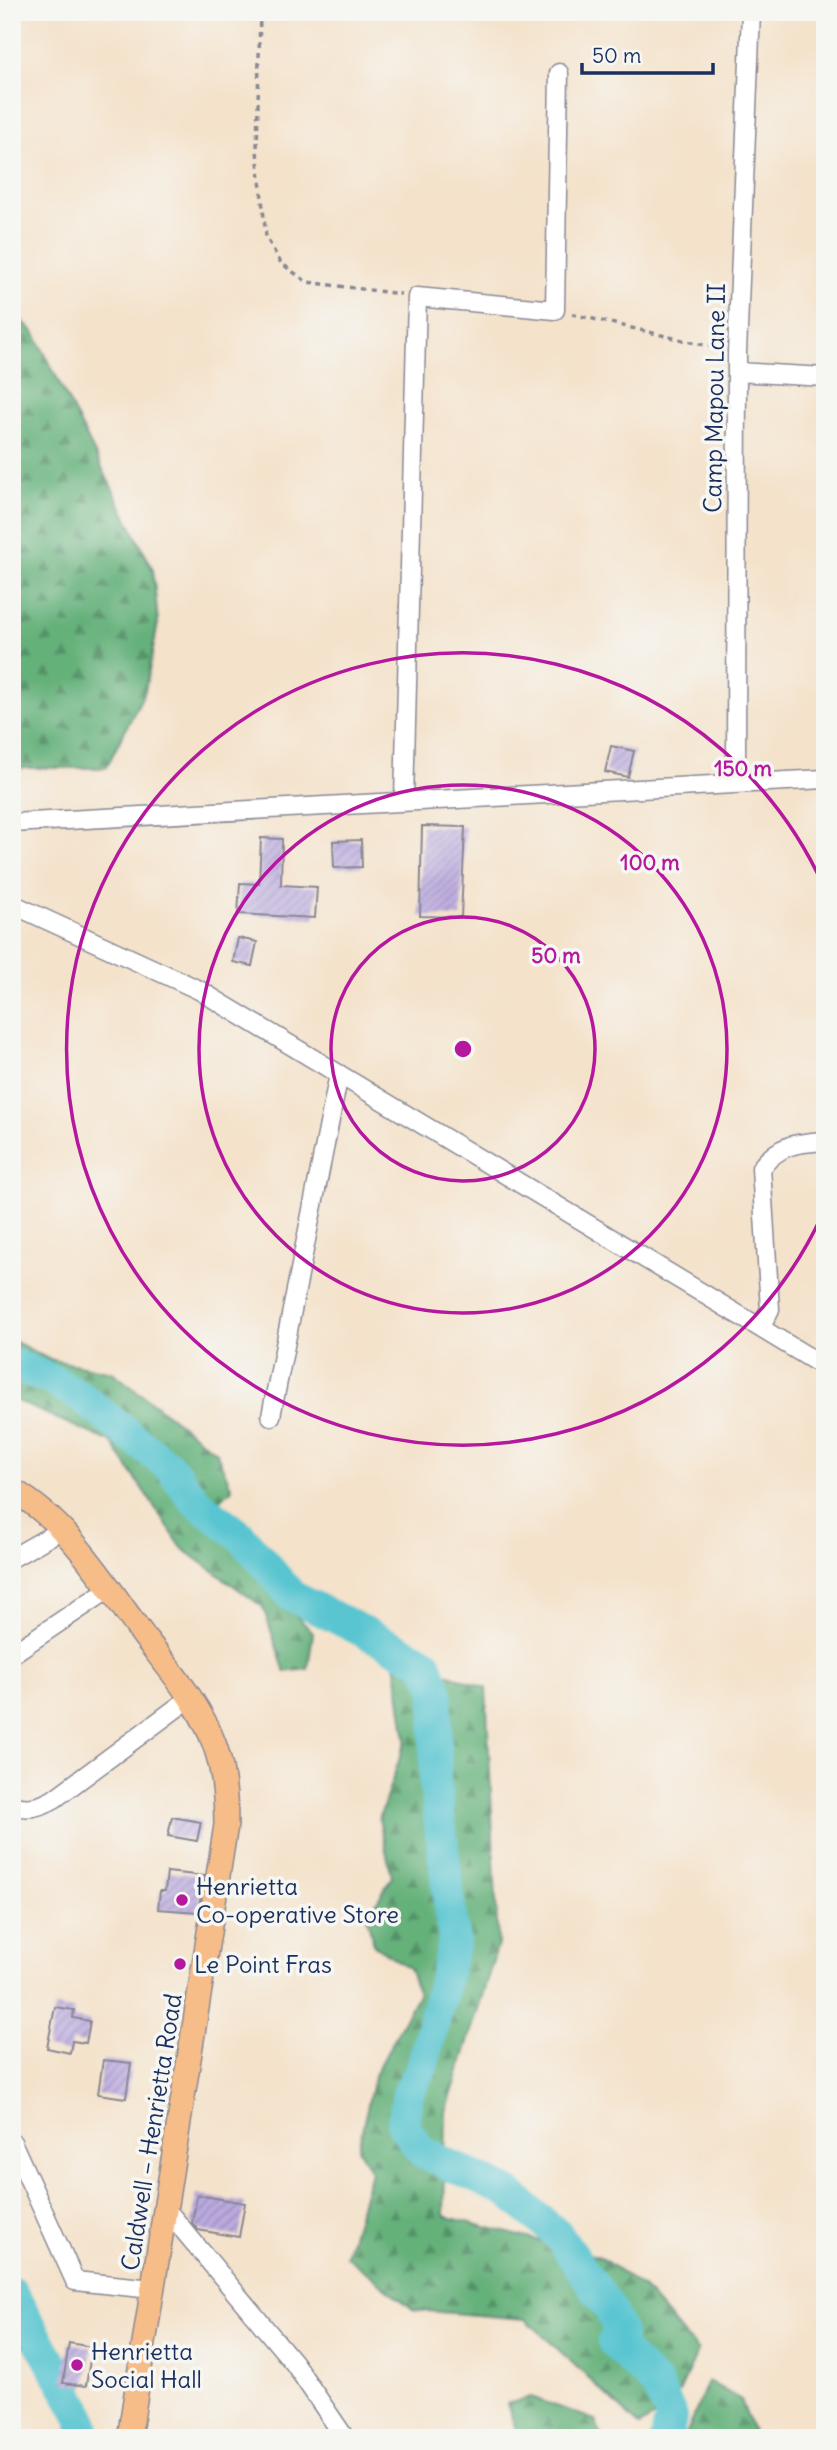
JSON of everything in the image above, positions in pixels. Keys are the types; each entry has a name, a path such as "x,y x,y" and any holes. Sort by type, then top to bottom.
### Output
{"main road":[{"name":"Caldwell – Henrietta Road","path":"12,1490 39,1508 76,1546 190,1698 215,1746 226,1794 226,1825 129,2438"}],"street":[{"name":"Camp Mapou Lane II","path":"736,784 737,353 751,12"},
{"path":"404,800 417,297 555,310 559,73"},
{"path":"737,372 825,377"},
{"path":"12,823 825,779"},
{"path":"12,904 199,990 825,1367"},
{"path":"271,1416 339,1074"},
{"path":"761,1327 770,1309 761,1168 771,1155 794,1144 825,1141"},
{"path":"12,1558 61,1530"},
{"path":"12,1654 109,1589"},
{"path":"12,1805 39,1807 54,1799 190,1698"},
{"path":"12,2142 75,2281 152,2289"},
{"path":"165,2208 294,2363 345,2438"}],"path":[{"path":"260,12 257,151 266,237 281,263 307,282 417,297"},
{"path":"555,310 737,353"}],"green space":[{"path":"12,311 34,332 153,570 158,623 145,691 106,768 12,768"},
{"path":"12,1340 48,1359 112,1372 216,1452 232,1489 203,1517 313,1633 308,1669 285,1672 263,1607 182,1548 111,1442 12,1399"},
{"path":"394,1655 486,1688 498,1944 446,2113 444,2216 600,2257 643,2288 698,2351 672,2407 639,2426 526,2319 414,2310 346,2256 371,2172 358,2148 374,2077 418,1994 409,1968 374,1945 367,1918 392,1877 379,1819 406,1740"},
{"path":"12,2276 33,2332 17,2353 12,2349"},
{"path":"708,2381 741,2400 755,2438 685,2438"},
{"path":"531,2397 595,2420 602,2438 519,2438 507,2404"}],"building":[{"path":"611,746 634,751 628,777 605,772"},
{"path":"422,826 465,827 461,917 420,916"},
{"path":"261,838 282,839 281,885 317,887 315,918 238,914 240,883 259,884"},
{"path":"361,840 362,867 334,868 333,841"},
{"path":"238,938 257,942 252,966 233,962"},
{"path":"172,1817 201,1822 197,1841 168,1836"},
{"name":"Henrietta Co-operative Store","path":"167,1872 204,1876 198,1912 158,1909 160,1891 165,1891"},
{"path":"55,2007 74,2010 73,2018 90,2021 86,2043 72,2041 70,2053 47,2048"},
{"path":"103,2060 131,2063 126,2098 98,2094"},
{"path":"197,2195 245,2203 239,2237 198,2230 192,2223"},
{"name":"Henrietta Social Hall","path":"69,2343 92,2347 86,2386 63,2383"}],"waterway":[{"path":"12,1364 50,1379 80,1396 171,1468 195,1501 241,1536 292,1596 426,1663 437,1692 435,1782 454,1942 422,2067 408,2094 403,2125 422,2152 509,2193 558,2235 610,2309 621,2336 613,2342 657,2386 672,2417 665,2438"},
{"path":"12,2293 82,2417 85,2438"}],"place":[{"name":"Henrietta Co-operative Store","path":"182,1900"},
{"name":"Le Point Fras","path":"180,1964"},
{"name":"Henrietta Social Hall","path":"77,2365"}]}
